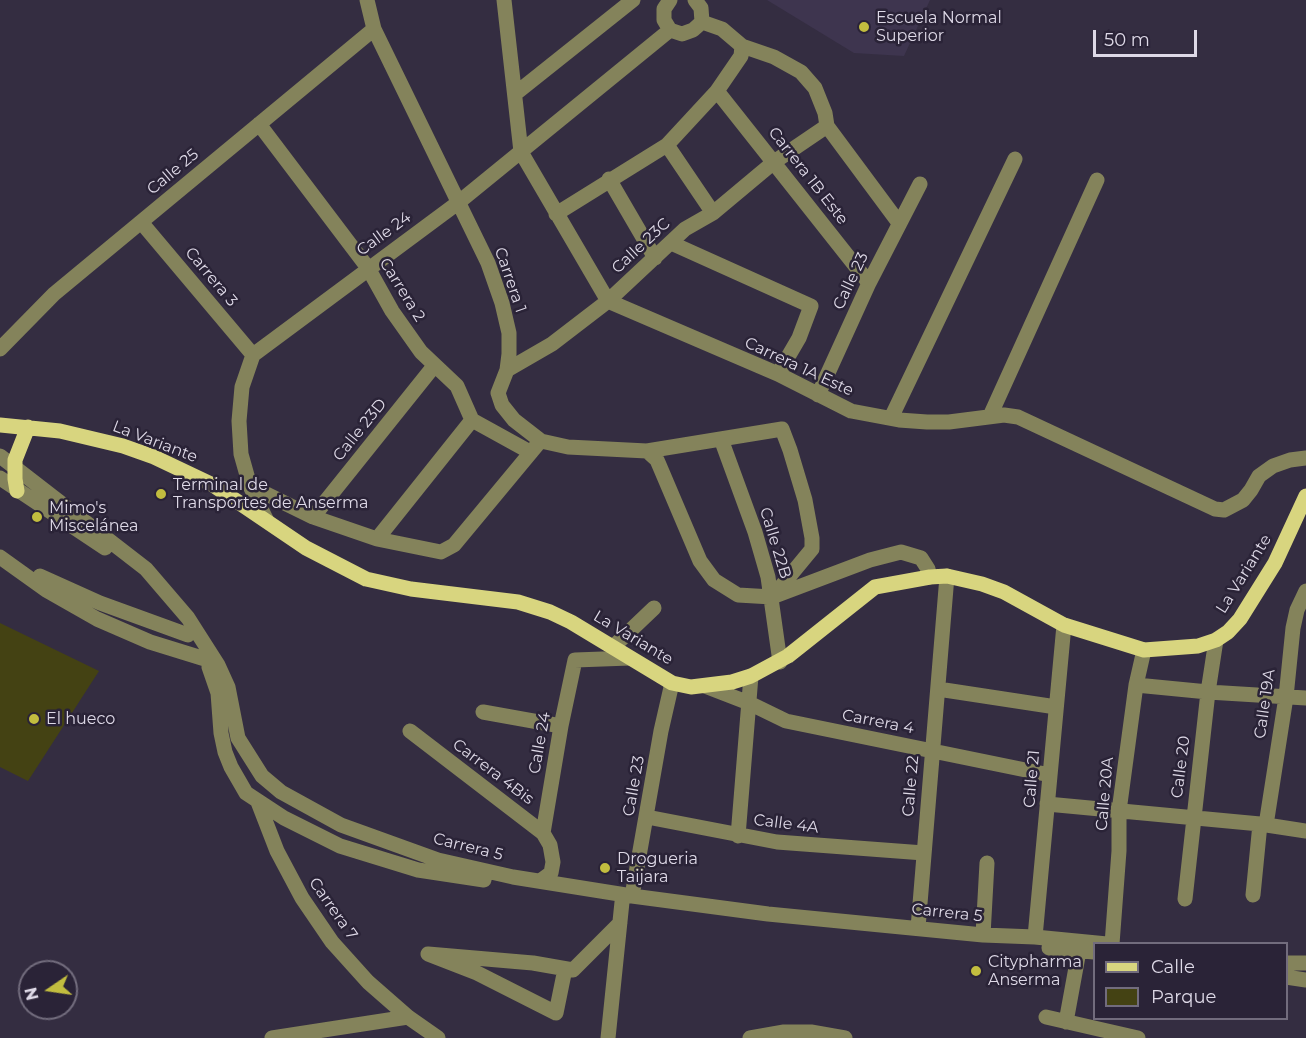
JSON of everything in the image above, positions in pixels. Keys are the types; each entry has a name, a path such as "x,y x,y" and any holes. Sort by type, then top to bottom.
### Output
{"main road":[{"name":"La Variante","path":"0,425 92,437 154,457 213,485 306,548 366,579 411,589 518,602 560,617 672,682 691,687 751,676 780,662 875,587 930,577 947,576 982,584 1004,592 1064,625 1144,650 1198,646 1216,640 1228,632 1240,619 1275,563 1306,496"},
{"path":"17,490 14,468 27,427"}],"street":[{"name":"Carrera 1","path":"367,0 374,29 488,263 502,303 509,333 507,370 498,393 502,405 514,420 541,441 568,447 647,451"},
{"path":"504,0 521,152 608,301"},
{"path":"515,94 615,6 633,0"},
{"path":"670,0 664,9 664,20 670,30 682,34 693,30 702,22"},
{"path":"695,0 701,8 702,22"},
{"path":"702,22 722,29 742,46 774,57 801,72 815,88 825,113 827,126 899,223"},
{"name":"Calle 25","path":"0,349 54,294 374,29"},
{"name":"Calle 24","path":"253,355 459,202 670,30"},
{"path":"556,214 667,145 717,91 741,56 742,46"},
{"name":"Carrera 1B Este","path":"717,91 869,283"},
{"name":"Carrera 2","path":"259,124 368,268 392,311 421,352 457,386 472,420"},
{"name":"Calle 23C","path":"507,370 552,344 608,301 685,229 713,213 774,162 827,126"},
{"path":"667,145 713,213"},
{"path":"891,418 1015,159"},
{"path":"609,179 655,258"},
{"path":"990,416 1097,180"},
{"name":"Calle 23","path":"819,395 869,283 920,184"},
{"name":"Carrera 3","path":"141,222 253,355"},
{"path":"671,243 811,306 799,338 778,374"},
{"name":"Carrera 1A Este","path":"608,301 778,374 851,411 927,422 950,422 1004,415 1018,417 1215,509 1224,510 1243,500 1259,476 1273,466 1290,460 1306,458"},
{"path":"253,355 242,387 238,420 241,454 250,486 267,521"},
{"name":"Calle 23D","path":"313,517 434,366"},
{"path":"377,539 472,420 530,452"},
{"path":"647,451 782,429 805,500 812,549 772,597"},
{"name":"Calle 22B","path":"721,440 755,532 772,597 780,662"},
{"path":"250,486 313,517 377,539 441,552 454,545 541,441"},
{"path":"647,451 657,460 699,561 714,580 738,595 772,597 870,560 901,552 921,558 930,577"},
{"name":"Carrera 5","path":"0,456 146,569 188,618 218,665 228,687 238,738 262,776 281,792 341,825 438,860 627,899 983,936 1035,936 1093,942"},
{"name":"Carrera 5","path":"0,478 115,555 157,594 212,672 218,693 225,752 246,793 284,818 340,846 418,870 795,924 1087,952"},
{"path":"0,556 99,603 188,635"},
{"path":"0,556 46,590 97,618 150,642 205,659"},
{"name":"Calle 22","path":"918,928 947,576"},
{"name":"Calle 19A","path":"1253,895 1263,824 1286,697 1293,628 1297,610 1306,591"},
{"path":"613,647 654,608"},
{"name":"Calle 21","path":"1035,936 1064,625"},
{"name":"Calle 20","path":"1185,899 1216,640"},
{"name":"Calle 20A","path":"1112,942 1119,851 1119,811 1136,685 1144,650"},
{"name":"Calle 24","path":"540,881 551,873 553,862 547,839 561,726 575,660 630,658"},
{"path":"738,836 751,676"},
{"name":"Calle 23","path":"608,1038 620,922 647,817 661,731 672,682"},
{"path":"1136,685 1306,698"},
{"name":"Carrera 4","path":"705,686 749,703 786,721 1050,775"},
{"path":"938,689 1056,707"},
{"path":"483,712 561,726"},
{"name":"Carrera 4Bis","path":"410,731 547,839"},
{"name":"Carrera 7","path":"258,802 277,851 302,898 332,942 368,982 408,1017 438,1038"},
{"path":"1047,804 1263,824 1306,831"},
{"name":"Calle 4A","path":"647,817 777,842 924,853"},
{"path":"983,936 987,863"},
{"path":"565,969 556,1013 477,973 428,954 522,962 573,970 620,922"},
{"path":"1066,1022 1087,952"},
{"path":"1288,963 1306,963"},
{"path":"1288,977 1306,980"},
{"path":"272,1038 408,1017"},
{"path":"1046,1017 1138,1038"},
{"path":"750,1038 784,1032 811,1032 845,1038"}],"shaded area":[{"name":"Escuela Normal Superior","path":"767,0 930,0 904,56 854,53"}],"green space":[{"name":"El hueco","path":"0,623 99,671 28,781 0,767"}],"place":[{"name":"Escuela Normal Superior","path":"864,27"},
{"name":"Terminal de Transportes de Anserma","path":"161,494"},
{"name":"Mimo's Miscelánea","path":"37,517"},
{"name":"El hueco","path":"34,719"},
{"name":"Drogueria Taijara","path":"605,868"},
{"name":"Citypharma Anserma","path":"976,971"}]}
